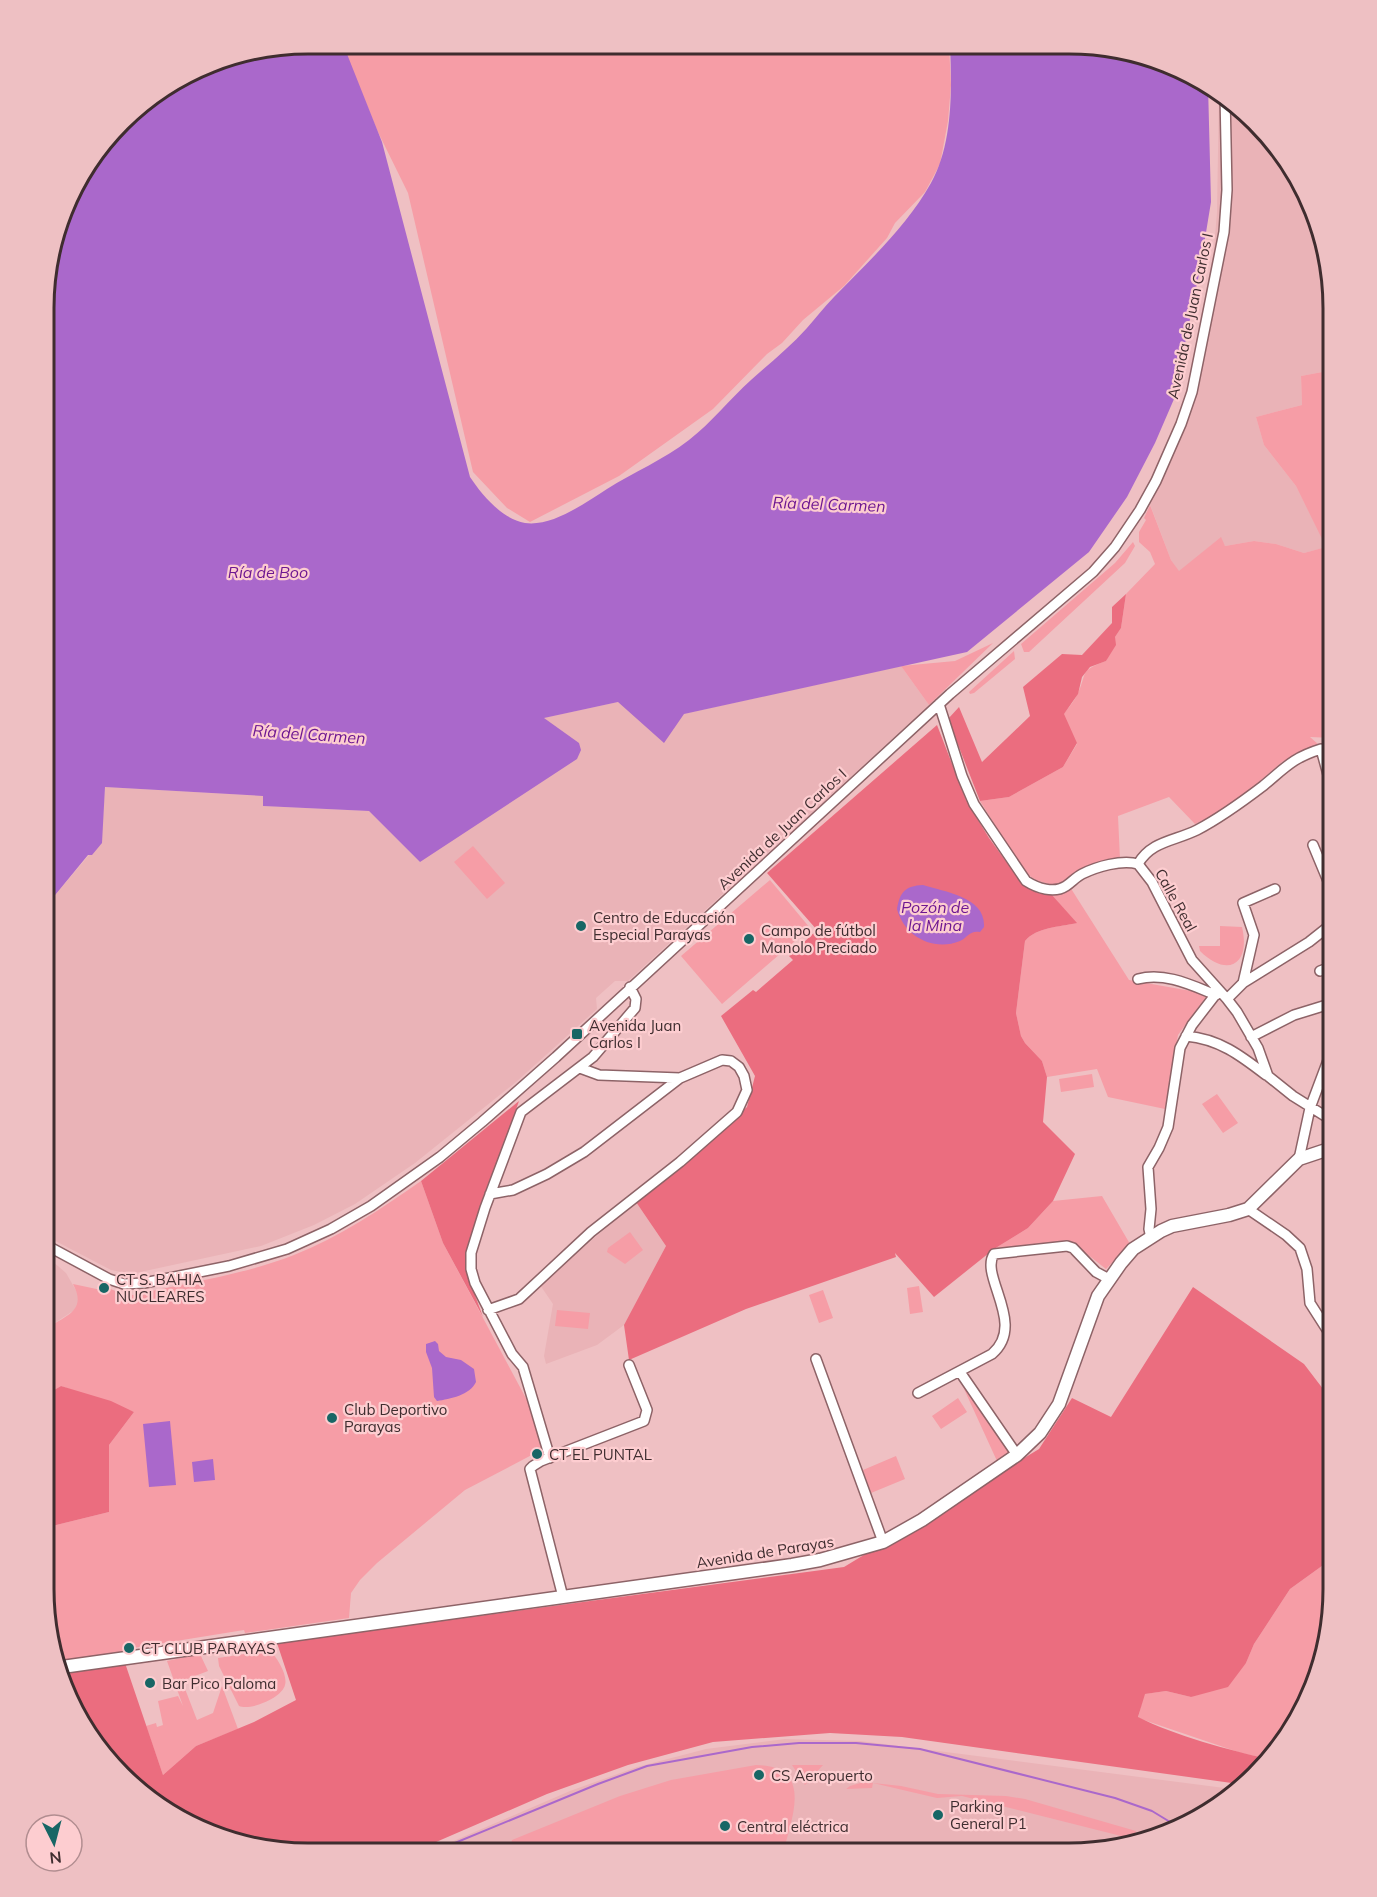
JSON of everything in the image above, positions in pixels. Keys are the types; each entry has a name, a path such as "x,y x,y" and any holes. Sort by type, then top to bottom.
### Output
{"street":[{"name":"Avenida de Juan Carlos I","path":"54,1250 124,1284 144,1283 229,1266 287,1249 331,1229 371,1206 440,1157 548,1065 939,704 1093,572 1129,528 1156,481 1181,424 1192,392 1222,240 1227,202 1225,107"},
{"path":"939,704 974,804 1026,881 1034,886 1057,889 1065,887 1077,877 1090,871 1122,862 1138,864"},
{"name":"Calle Real","path":"1323,756 1321,749 1305,754 1284,766 1265,784 1227,813 1195,831 1151,847 1138,864 1152,882 1192,960 1218,992 1227,999 1251,1037 1268,1076 1323,1115"},
{"path":"1313,845 1323,869"},
{"path":"1243,983 1254,935 1243,903 1275,888"},
{"path":"1227,999 1243,983 1323,932"},
{"path":"1138,979 1165,977 1218,992 1180,1048 1168,1127 1160,1148 1148,1167 1151,1238"},
{"path":"550,1458 523,1367 512,1354 488,1310 475,1283 471,1261 490,1194 521,1112 593,1057 635,1008 636,999 630,987"},
{"path":"1251,1037 1285,1019 1323,1006"},
{"path":"1186,1036 1213,1040 1268,1076"},
{"path":"488,1310 519,1299 591,1232 680,1162 736,1112 747,1090 742,1071 735,1063 726,1059 680,1078 584,1152 527,1184 506,1192 490,1194"},
{"path":"580,1068 599,1075 680,1078"},
{"path":"1299,1159 1310,1108 1323,1072"},
{"name":"Avenida de Parayas","path":"66,1666 792,1565 820,1560 883,1542 922,1520 1017,1455 1040,1433 1059,1404 1093,1308 1109,1279 1133,1250 1172,1226 1248,1209 1299,1159 1323,1151"},
{"path":"1248,1209 1286,1235 1300,1248 1307,1269 1310,1304 1323,1324"},
{"path":"918,1393 992,1354 1000,1346 1004,1335 1003,1309 990,1264 994,1254 1067,1246 1073,1248 1096,1272 1109,1279"},
{"path":"816,1359 883,1542"},
{"path":"563,1597 530,1469 550,1458 644,1422 646,1410 628,1365"},
{"path":"960,1372 1017,1455"}],"shaded area":[{"path":"346,54 949,54 951,85 948,121 940,164 925,192 895,223 887,238 844,286 803,320 713,409 619,476 530,522 507,508 473,472 408,193 377,130"},
{"path":"1219,103 1260,140 1289,181 1310,226 1318,258 1323,308 1323,372 1301,376 1302,405 1256,417 1264,445 1296,486 1323,539 1323,548 1304,553 1276,544 1254,541 1225,546 1220,538 1179,572 1171,560 1145,491 1182,407 1189,381 1214,249"},
{"path":"1323,372 1323,541 1296,486 1264,445 1256,417 1302,405 1301,376"},
{"path":"1150,505 1171,560 1179,571 1221,537 1225,546 1254,541 1276,544 1304,553 1323,548 1323,738 1310,737 1318,744 1282,762 1230,807 1195,824 1169,797 1118,816 1120,859 1082,869 1066,881 1052,885 1036,880 1025,873 980,801 1009,797 1063,767 1077,744 1063,715 1076,698 1087,670 1106,661 1121,628 1126,594 1155,564 1150,552 1139,542 1139,532 1146,520 1144,518"},
{"path":"1133,542 1135,546 1125,563 1029,652 1024,652 1021,644 1115,563"},
{"path":"1126,594 1121,628 1115,637 1116,645 1106,661 1090,667 1082,677 1078,694 1064,714 1077,743 1063,767 1009,797 980,801 948,719 959,707 982,762 1030,716 1023,687 1062,654 1082,655 1112,623 1112,607"},
{"path":"993,643 929,705 901,666 955,661"},
{"path":"1014,651 1015,659 970,694 969,692"},
{"path":"901,666 929,705 628,981 615,981 596,998 597,1009 516,1082 415,1163 355,1204 314,1225 261,1246 131,1274 111,1270 54,1240 54,896 101,844 105,787 264,796 263,806 369,811 420,862 543,718 618,702 683,714"},
{"path":"937,725 966,800 989,838 1024,886 1038,893 1052,895 1077,923 1042,930 1025,941 1016,1013 1021,1036 1042,1061 1047,1077 1043,1122 1075,1154 1053,1201 1028,1228 994,1249 934,1297 895,1253 896,1257 746,1309 629,1360 624,1325 666,1246 636,1202 747,1107 755,1076 721,1016 753,990 756,992 793,960 789,956 817,930 767,873"},
{"path":"473,846 505,883 487,899 454,862"},
{"name":"Campo de fútbol Manolo Preciado","path":"770,880 810,928 722,1004 681,956"},
{"path":"1070,887 1129,980 1208,994 1178,1035 1165,1109 1108,1097 1097,1069 1047,1077 1042,1061 1021,1036 1016,1013 1025,941 1042,930 1076,923 1052,895"},
{"path":"1220,926 1242,927 1243,951 1240,958 1228,965 1219,964 1200,951 1199,946 1220,946"},
{"path":"1092,1074 1094,1087 1061,1092 1059,1079"},
{"path":"1217,1094 1238,1123 1223,1133 1202,1104"},
{"path":"519,1101 478,1218 465,1268 483,1317 443,1243 421,1181"},
{"name":"Club Deportivo Parayas","path":"421,1181 443,1243 529,1404 545,1448 465,1490 377,1563 351,1593 349,1618 245,1633 244,1630 133,1648 132,1651 64,1660 56,1622 54,1526 109,1512 109,1445 134,1412 61,1386 54,1390 54,1324 76,1307 77,1293 73,1284 106,1291 108,1288 133,1295 214,1278 294,1255 328,1240"},
{"path":"1102,1196 1130,1244 1106,1269 1073,1243 994,1249 1028,1228 1053,1201"},
{"path":"636,1202 666,1246 646,1287 624,1325 597,1345 546,1364 544,1356 553,1304 540,1285"},
{"path":"630,1232 643,1250 625,1264 607,1252 608,1248"},
{"path":"54,1263 66,1273 78,1294 79,1302 76,1309 54,1323"},
{"path":"919,1286 923,1312 910,1314 907,1288"},
{"path":"1193,1287 1304,1364 1323,1389 1323,1565 1290,1589 1254,1644 1246,1663 1228,1687 1191,1697 1166,1691 1145,1694 1138,1717 1202,1742 1260,1757 1233,1783 902,1737 830,1733 713,1742 628,1765 547,1794 434,1843 275,1841 226,1830 211,1824 153,1791 128,1769 106,1744 88,1716 67,1671 125,1663 163,1775 196,1746 254,1722 296,1700 277,1643 844,1567 1039,1449 1072,1398 1111,1417"},
{"path":"823,1290 833,1318 819,1323 809,1295"},
{"path":"557,1310 590,1313 588,1329 555,1326"},
{"path":"959,1378 1010,1452 997,1461"},
{"path":"61,1386 111,1401 134,1412 109,1445 109,1512 54,1526 54,1390"},
{"path":"958,1398 967,1412 941,1429 932,1416"},
{"path":"896,1456 905,1479 871,1493 863,1470"},
{"path":"1323,1565 1321,1622 1310,1671 1289,1716 1260,1757 1241,1753 1138,1718 1144,1694 1166,1691 1191,1697 1246,1663 1254,1644 1290,1589"},
{"path":"270,1650 279,1662 286,1681 283,1690 272,1699 258,1705 239,1706 219,1666 218,1658"},
{"path":"200,1654 208,1671 182,1681 197,1720 213,1713 222,1686 238,1729 196,1746 163,1775 146,1726 156,1723 157,1727 163,1725 158,1701 178,1696 183,1706 167,1661"},
{"path":"785,1739 860,1741 1227,1788 1196,1809 1166,1824 1151,1830 1102,1841 1069,1843 449,1843 570,1791 637,1767 706,1749"},
{"path":"756,1765 774,1768 786,1774 795,1796 786,1843 511,1843 512,1840 620,1796 671,1780"},
{"path":"792,1765 823,1765 805,1785"},
{"path":"864,1782 901,1786 938,1794 1006,1796 1025,1799 1136,1831 1135,1834 1124,1837 962,1796 937,1798 873,1783 872,1788 846,1789"}],"water":[{"name":"Ría de Boo","path":"347,54 382,142 470,477 480,491 508,517 525,523 535,523 568,513 689,440 800,335 899,229 931,183 944,151 951,98 950,54 1102,56 1151,67 1181,80 1208,96 1211,202 1174,399 1155,443 1127,497 1089,552 967,652 684,714 664,743 618,702 544,718 579,743 581,750 577,759 420,862 369,811 263,806 263,796 105,787 102,843 92,855 88,855 54,896 54,308 56,275 67,226 88,181 117,140 153,106 181,88 226,67 275,56"},
{"name":"Pozón de la Mina","path":"923,885 952,893 971,902 983,917 984,927 980,932 971,933 960,941 950,944 930,943 913,934 906,927 897,909 904,891"},
{"path":"435,1341 439,1351 446,1357 461,1360 474,1369 476,1382 464,1393 437,1401 434,1397 432,1368 426,1352 426,1344"},
{"path":"170,1421 176,1485 149,1487 143,1424"},
{"path":"213,1459 215,1480 194,1482 192,1462"}],"waterway":[{"path":"455,1843 647,1766 752,1747 799,1743 856,1743 920,1749 1115,1798 1152,1811 1170,1822"}],"place":[{"name":"Centro de Educación Especial Parayas","path":"581,926"},
{"name":"Campo de fútbol Manolo Preciado","path":"749,939"},
{"name":"Avenida Juan Carlos I","path":"577,1034"},
{"name":"CT S. BAHIA NUCLEARES","path":"104,1288"},
{"name":"Club Deportivo Parayas","path":"332,1418"},
{"name":"CT EL PUNTAL","path":"537,1454"},
{"name":"CT CLUB PARAYAS","path":"129,1648"},
{"name":"Bar Pico Paloma","path":"150,1683"},
{"name":"CS Aeropuerto","path":"759,1775"},
{"name":"Parking General P1","path":"938,1815"},
{"name":"Central eléctrica","path":"725,1826"}],"water label":[{"name":"Ría del Carmen","path":"829,504"},
{"name":"Ría del Carmen","path":"309,734"}]}
